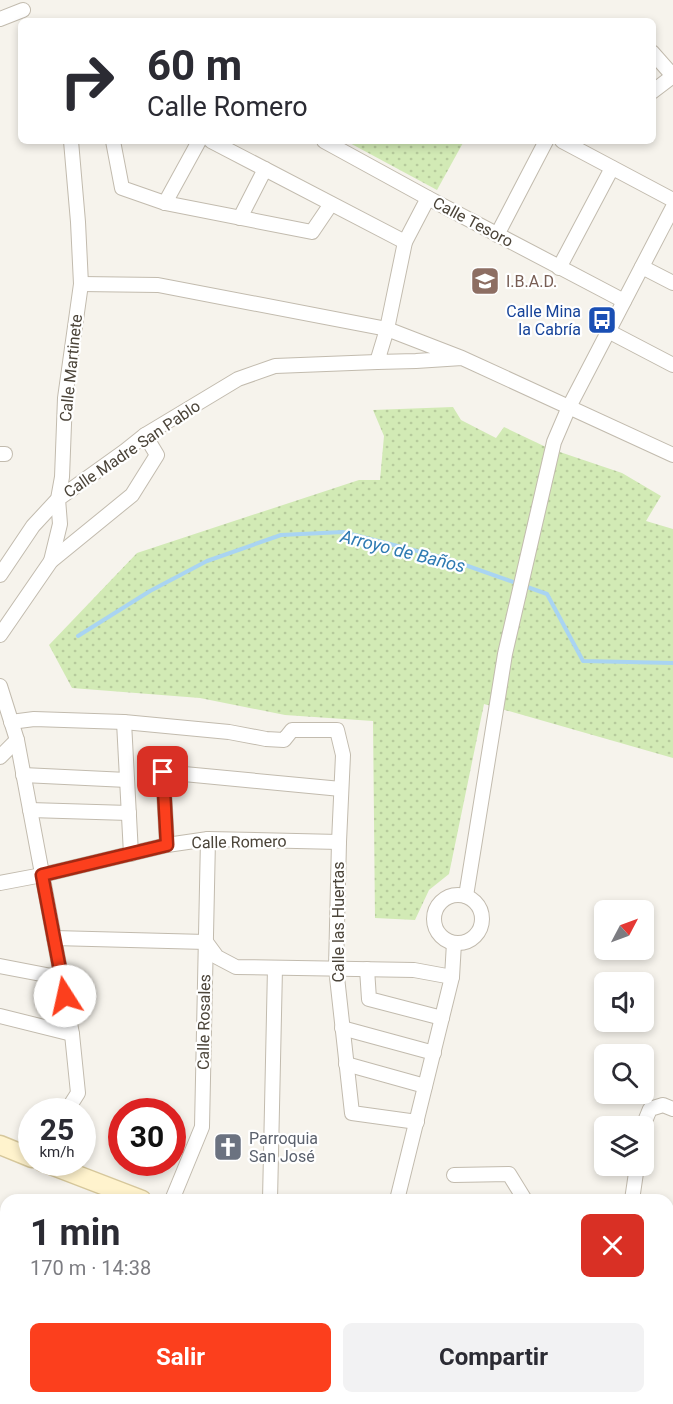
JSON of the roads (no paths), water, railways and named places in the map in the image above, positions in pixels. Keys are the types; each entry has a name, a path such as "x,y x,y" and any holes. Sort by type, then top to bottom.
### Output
{"street":[{"path":"0,19 23,10"},
{"path":"656,57 673,76 656,89"},
{"name":"Calle Martinete","path":"51,561 60,524 58,499 62,477 65,398 81,284 71,144"},
{"path":"114,144 122,188 165,203 312,232 331,204"},
{"path":"165,203 197,144"},
{"name":"Calle Tesoro","path":"329,144 624,302"},
{"path":"497,235 544,144"},
{"path":"568,144 673,200"},
{"path":"235,147 265,169 405,242"},
{"path":"560,268 612,168"},
{"path":"240,218 265,169"},
{"path":"377,362 387,329 405,242 428,198"},
{"path":"466,896 505,654 554,442 569,407 673,207"},
{"path":"642,267 673,283"},
{"path":"81,284 158,285 387,329 462,358 673,455"},
{"path":"608,332 673,365"},
{"name":"Calle Madre San Pablo","path":"58,499 145,435 237,379 275,366 462,358"},
{"path":"0,635 51,561 132,495 157,455 145,435"},
{"path":"0,575 33,526 58,499"},
{"path":"0,686 7,719 17,740 62,978 72,1034 78,1093 75,1098"},
{"path":"7,719 124,722 131,854"},
{"name":"Calle las Huertas","path":"124,722 230,732 284,740 292,730 337,730 343,755 336,968 352,1113 417,1122"},
{"path":"0,757 17,740"},
{"path":"167,845 163,772 341,789"},
{"path":"23,775 127,780"},
{"path":"30,810 129,813"},
{"name":"Calle Romero","path":"0,883 167,845 208,839 339,842"},
{"name":"Calle Rosales","path":"174,1194 202,1127 208,839"},
{"path":"453,895 466,896 478,905 482,914 479,932 464,943 445,940 438,933 434,924 434,915 438,906 444,899 453,895"},
{"path":"54,938 206,942 217,957 236,968 414,970 452,978"},
{"path":"399,1194 452,978 454,943"},
{"path":"0,966 62,978"},
{"path":"270,1194 275,968"},
{"path":"367,969 369,999 442,1018"},
{"path":"0,1016 72,1034"},
{"path":"342,1028 434,1053"},
{"path":"346,1064 425,1086"},
{"path":"648,1116 650,1109 663,1105 673,1109"},
{"path":"0,1146 18,1153"},
{"path":"454,1175 508,1174 521,1194"},
{"path":"79,1176 126,1194"},
{"path":"633,1194 636,1176"}],"waterway":[{"name":"Arroyo de Baños","path":"78,636 150,591 207,561 281,535 343,532 448,559 547,594 583,661 673,663"}],"place":[{"name":"I.B.A.D.","path":"485,281"},
{"name":"Calle Mina la Cabría","path":"602,320"},
{"name":"Parroquia San José","path":"228,1147"}]}
